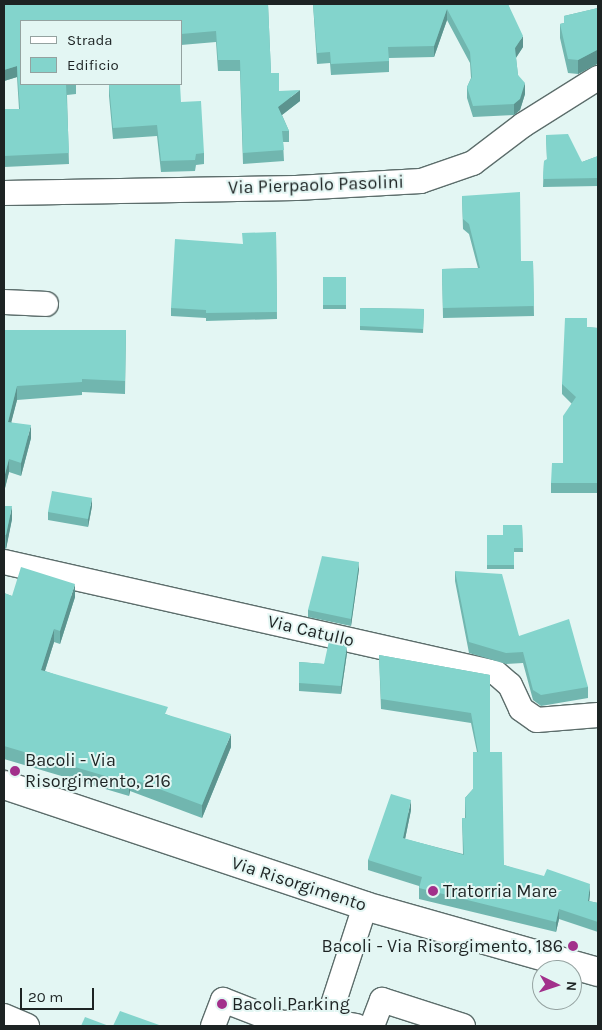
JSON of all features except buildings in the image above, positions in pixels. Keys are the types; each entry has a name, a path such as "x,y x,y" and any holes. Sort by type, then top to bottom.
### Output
{"main road":[{"name":"Via Risorgimento","path":"4,785 366,906 598,972"}],"street":[{"name":"Via Pierpaolo Pasolini","path":"4,193 296,188 421,181 472,163 523,125 598,78"},
{"path":"4,302 46,304"},
{"name":"Via Catullo","path":"4,562 496,674 510,685 521,710 537,720 598,715"},
{"path":"327,1024 366,906"},
{"path":"213,1026 223,1000 282,1025 327,1024 357,1026"},
{"path":"372,1026 382,1000 463,1026"},
{"path":"4,1016 28,1026"}],"place":[{"name":"Bacoli - Via Risorgimento, 216","path":"15,771"},
{"name":"Tratorria Mare","path":"433,891"},
{"name":"Bacoli - Via Risorgimento, 186","path":"573,946"},
{"name":"Bacoli Parking","path":"222,1004"}]}
